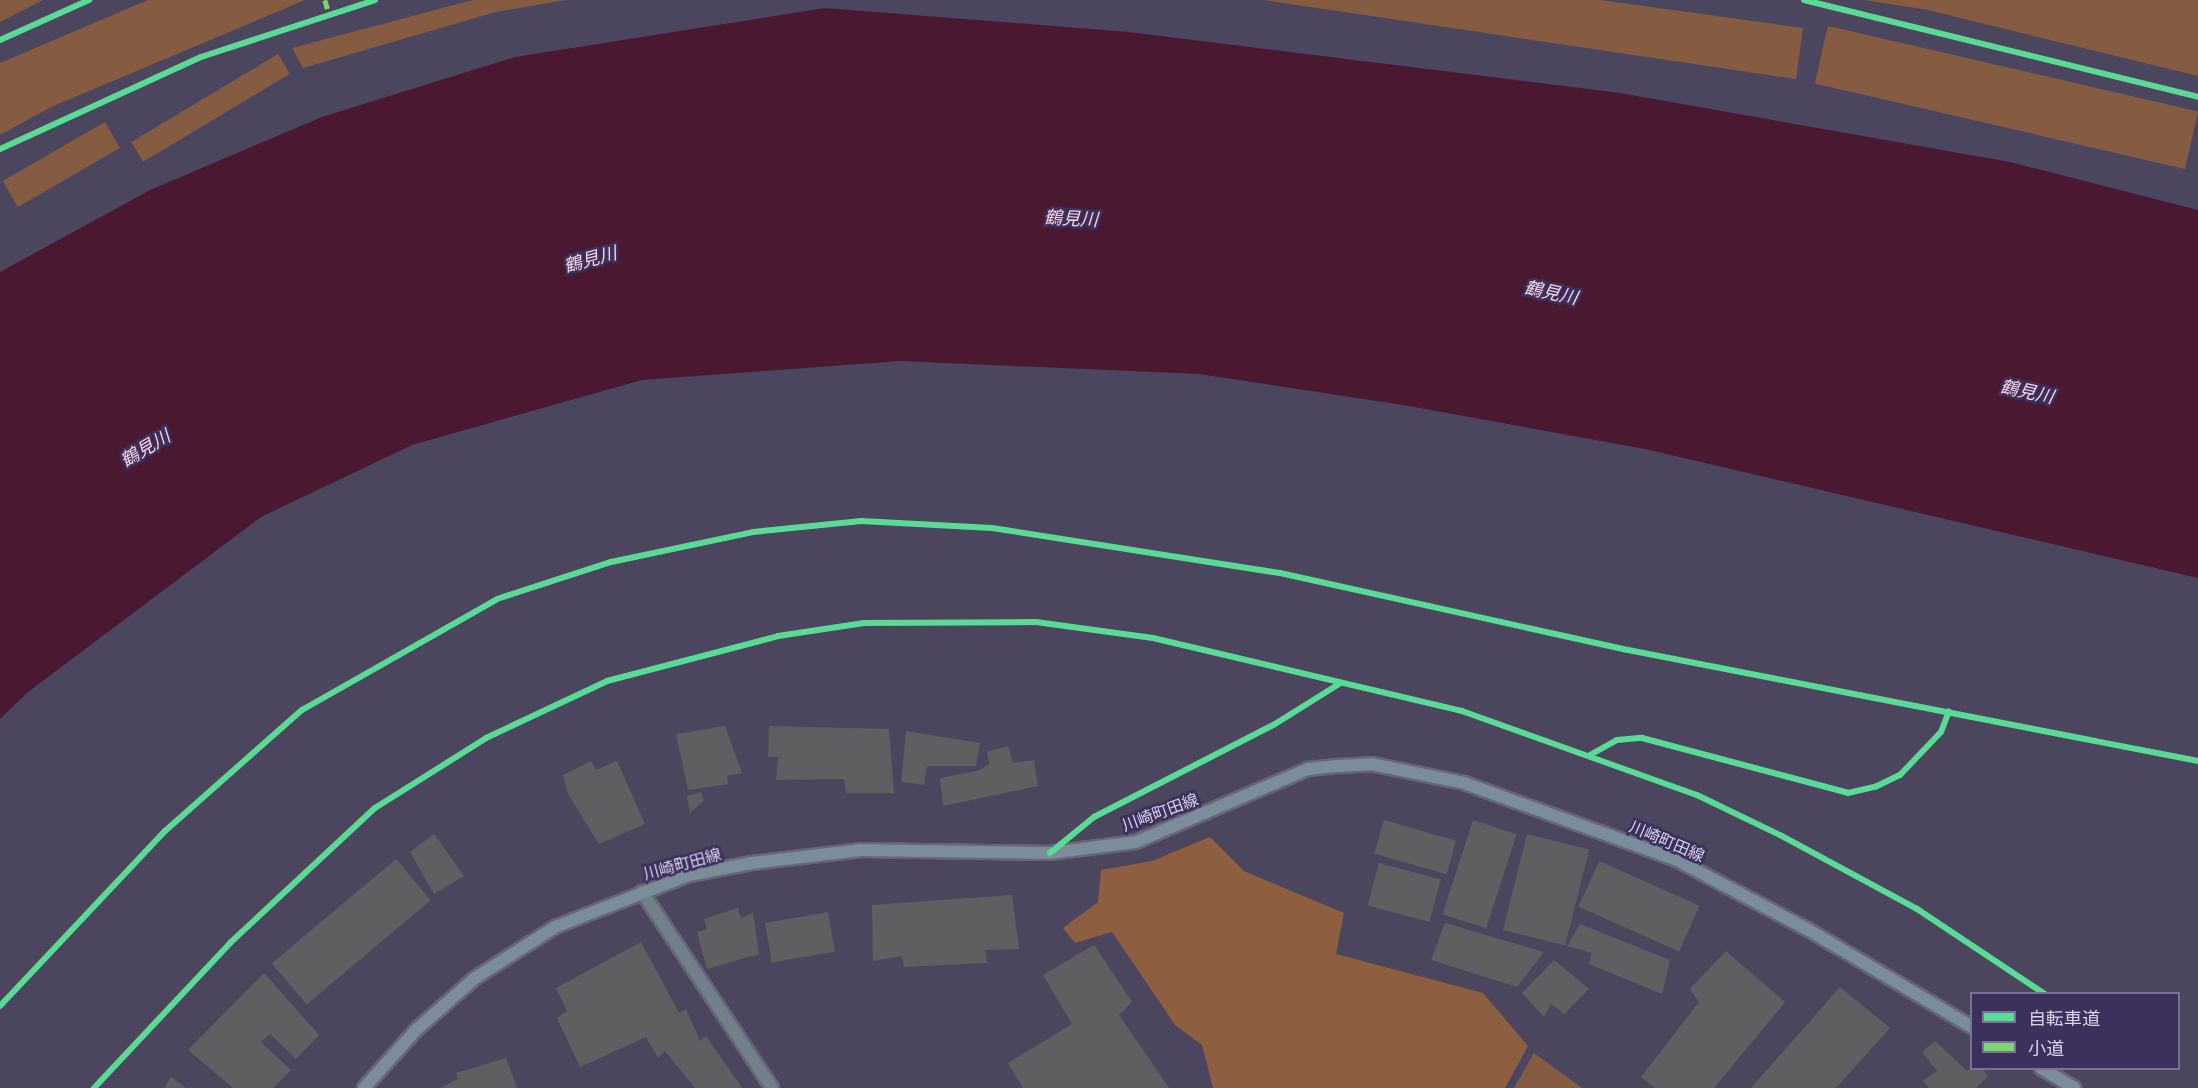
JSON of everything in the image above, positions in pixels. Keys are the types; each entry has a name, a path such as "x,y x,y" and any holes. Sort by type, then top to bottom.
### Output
{"main road":[{"name":"川崎町田線","path":"364,1088 416,1030 476,978 555,927 689,876 752,863 861,850 1050,853 1136,842 1308,770 1371,764 1464,783 1677,860 1807,929 1970,1026"},
{"path":"2044,1070 2074,1088"}],"street":[{"path":"642,892 772,1088"}],"shaded area":[{"path":"0,0 43,0 0,22"},
{"path":"148,0 305,0 51,107 0,135 0,63"},
{"path":"473,0 566,0 496,12 303,68 292,48"},
{"path":"1263,0 1600,0 1803,28 1796,79"},
{"path":"1864,0 2198,0 2198,76 1928,10"},
{"path":"1828,26 2198,111 2185,169 1815,83"},
{"path":"278,54 290,74 143,162 131,142"},
{"path":"105,122 120,148 18,207 3,181"},
{"path":"1210,837 1244,871 1344,913 1336,954 1483,993 1528,1046 1505,1088 1213,1088 1202,1045 1175,1025 1112,932 1075,943 1063,928 1098,902 1101,870 1152,861"},
{"path":"1534,1053 1582,1088 1514,1088"}],"water":[{"name":"鶴見川","path":"825,8 1129,32 1620,93 2010,162 2198,210 2198,578 1645,449 1403,405 1199,374 900,361 642,380 412,445 261,517 28,692 0,719 0,272 150,190 322,117 515,57"}],"building":[{"path":"725,726 742,773 727,776 728,784 688,790 676,734"},
{"path":"769,726 889,729 894,793 846,793 844,779 776,780 778,757 768,757"},
{"path":"906,731 980,743 976,766 927,766 924,785 901,782"},
{"path":"1008,746 1013,763 1034,760 1038,786 943,806 940,778 980,770 989,764 987,752"},
{"path":"591,761 596,770 617,761 645,824 599,844 568,794 563,775"},
{"path":"701,792 704,801 690,813 687,796"},
{"path":"1384,820 1456,841 1446,874 1374,854"},
{"path":"1473,820 1517,834 1486,928 1442,914"},
{"path":"434,834 464,876 434,894 410,852"},
{"path":"1527,834 1589,849 1565,946 1503,930"},
{"path":"396,859 431,900 307,1004 272,963"},
{"path":"1599,861 1699,906 1679,951 1579,907"},
{"path":"1379,863 1441,880 1429,922 1368,906"},
{"path":"1012,895 1019,949 985,950 987,963 904,967 902,956 873,961 872,905"},
{"path":"738,908 741,918 753,913 759,954 707,969 697,932 707,929 704,919"},
{"path":"828,912 835,951 772,963 765,923"},
{"path":"1445,923 1544,952 1517,987 1431,960"},
{"path":"1580,924 1670,960 1662,994 1589,964 1592,953 1567,946"},
{"path":"641,942 679,1013 686,1009 700,1041 706,1036 742,1088 695,1088 665,1051 658,1058 646,1037 580,1067 557,1018 567,1011 556,988"},
{"path":"1094,945 1132,1002 1119,1015 1169,1088 1023,1088 1008,1063 1072,1024 1043,975"},
{"path":"1726,951 1785,1002 1714,1088 1655,1088 1641,1077 1699,1002 1690,989"},
{"path":"1554,960 1589,989 1564,1014 1551,1004 1544,1017 1522,993"},
{"path":"264,973 319,1035 296,1059 270,1034 261,1042 291,1070 273,1088 233,1088 188,1050"},
{"path":"1840,987 1890,1028 1836,1088 1751,1088"},
{"path":"1935,1041 1967,1071 1970,1069 1984,1070 1988,1076 1976,1088 1929,1088 1923,1081 1937,1071 1922,1052"},
{"path":"506,1058 517,1088 440,1088 458,1079 456,1073"},
{"path":"171,1077 186,1088 164,1088"}],"marked path":[{"path":"325,0 329,13"}],"cycle path":[{"path":"0,40 89,0"},
{"path":"0,149 201,57 375,0"},
{"path":"1804,0 2198,97"},
{"path":"0,1006 165,831 302,710 497,599 611,562 753,532 861,521 992,528 1280,573 1628,650 2198,761"},
{"path":"94,1088 230,943 375,808 486,738 607,681 778,636 864,623 1036,622 1153,638 1462,711 1697,795 1782,836 1917,909 2042,992"},
{"path":"1050,853 1094,817 1275,724 1339,684"},
{"path":"1590,755 1617,740 1642,738 1848,793 1875,787 1900,775 1941,732 1949,711"}]}
